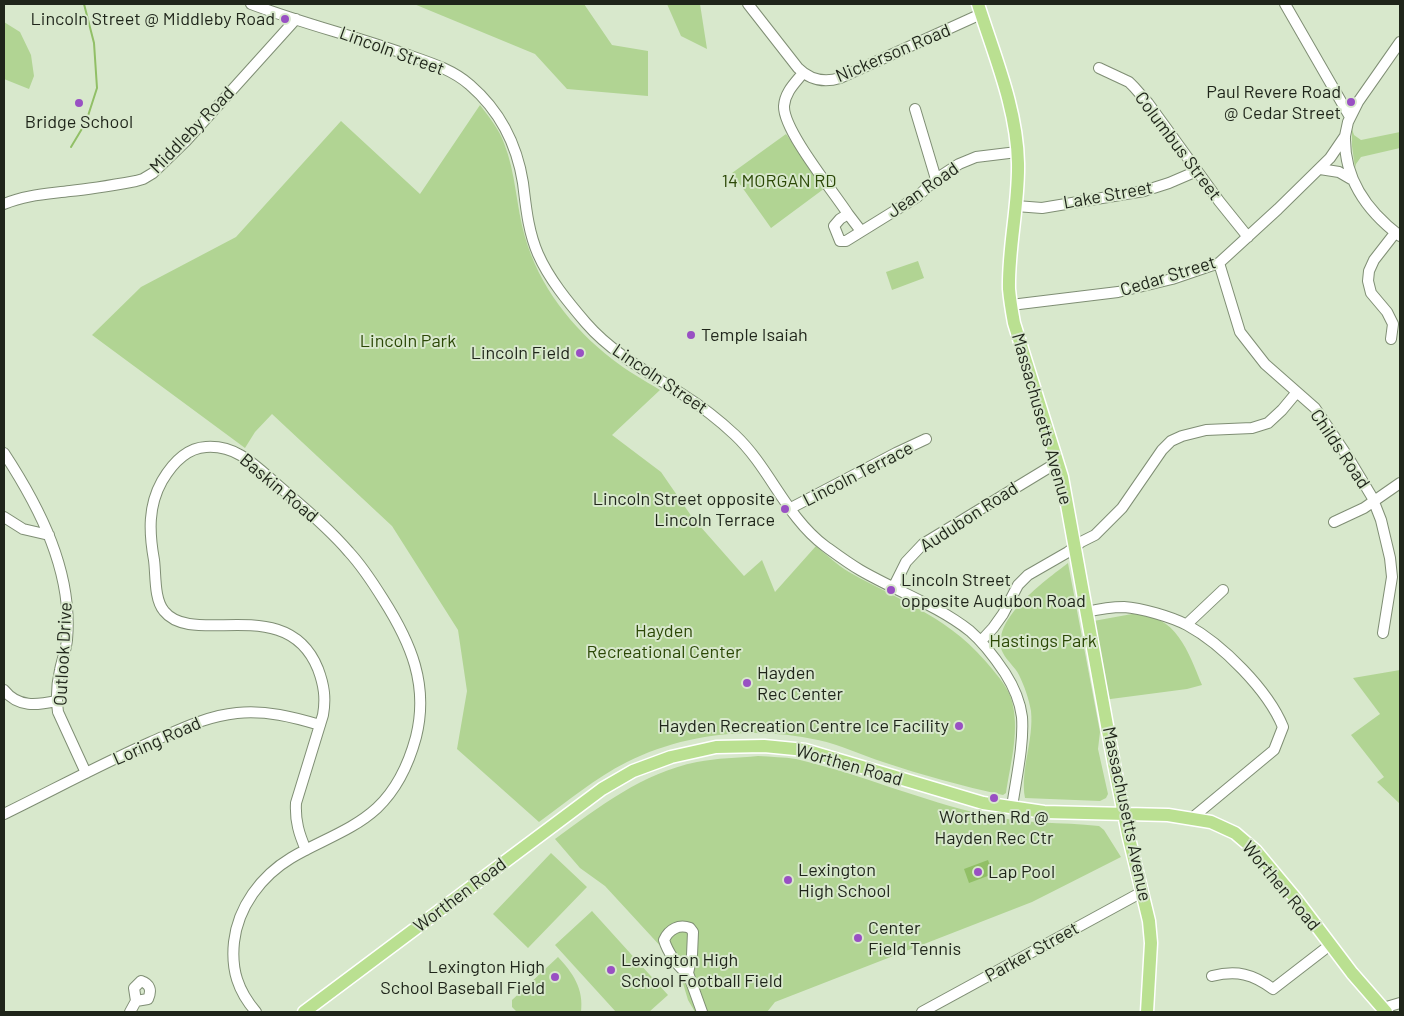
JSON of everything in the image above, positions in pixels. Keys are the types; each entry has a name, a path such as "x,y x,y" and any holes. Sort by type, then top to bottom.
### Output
{"main road":[{"name":"Massachusetts Avenue","path":"980,9 1014,122 1017,152 1016,206 1009,280 1011,305 1014,323 1058,462 1114,764 1149,920 1151,943 1147,1012"},
{"name":"Worthen Road","path":"304,1012 602,789 633,771 671,757 716,747 764,746 805,750 982,803 1044,812 1192,818 1211,822 1235,833 1256,851 1296,899 1359,982 1384,1010"}],"street":[{"name":"Lincoln Street","path":"251,4 438,66 458,76 483,96 497,113 510,137 520,167 528,224 538,253 557,287 588,326 614,350 709,412 738,438 764,468 789,509 800,523 825,546 859,569 946,614 970,631 995,658 1012,683 1021,708 1022,731 1012,807"},
{"path":"748,4 803,73 790,88 786,96 784,112 788,124 861,231"},
{"path":"1286,4 1350,117"},
{"name":"Nickerson Road","path":"803,73 820,80 834,80 980,9"},
{"name":"Middleby Road","path":"4,204 38,194 85,189 143,179 154,173 186,141 296,19"},
{"name":"Cedar Street","path":"1011,305 1118,292 1172,279 1219,263 1320,169 1345,136 1350,117 1360,98 1400,42"},
{"name":"Columbus Street","path":"1099,68 1129,82 1148,102 1197,171 1248,237"},
{"path":"915,109 936,179"},
{"path":"1345,136 1346,156 1351,179 1370,207 1398,235 1374,260 1369,271 1368,281 1371,293 1387,312 1393,324 1391,339"},
{"name":"Jean Road","path":"848,214 834,226 840,241 846,242 917,197 936,179 959,164 976,157 1017,152"},
{"path":"1320,169 1339,172 1351,179"},
{"name":"Lake Street","path":"1016,206 1042,208 1144,191 1169,184 1197,171"},
{"name":"Childs Road","path":"1219,263 1240,332 1265,364 1318,413 1348,457 1374,501 1386,537 1392,577 1383,633"},
{"path":"981,641 1003,614 1018,585 1028,575 1095,535 1122,508 1162,450 1171,441 1191,433 1206,430 1252,428 1268,423 1297,392"},
{"name":"Lincoln Terrace","path":"789,509 896,452 926,439"},
{"name":"Baskin Road","path":"256,1012 239,988 234,968 235,934 240,914 260,883 278,866 340,833 377,808 401,777 413,749 419,725 421,703 417,670 410,649 391,612 349,551 269,477 240,454 228,448 195,447 180,457 166,473 158,487 151,512 150,532 162,609 172,618 190,624 257,626 276,629 290,636 304,647 314,660 324,688 326,702 296,803 295,816 298,833 306,850"},
{"name":"Outlook Drive","path":"4,452 38,512 62,574 67,600 67,642 60,672 57,701 58,712 86,773"},
{"name":"Audubon Road","path":"894,586 906,562 923,544 1058,462"},
{"path":"1334,522 1364,508 1400,483"},
{"path":"4,517 23,528 48,535"},
{"path":"1186,624 1223,590"},
{"path":"1086,612 1126,607 1161,615 1186,624 1212,642 1256,684 1276,711 1283,727 1274,750 1192,818"},
{"path":"4,690 13,699 22,704 39,705 57,701"},
{"name":"Loring Road","path":"4,814 86,773 204,719 236,713 259,712 288,716 320,724"},
{"name":"Parker Street","path":"922,1012 1142,892"},
{"path":"1212,976 1245,974 1259,978 1274,989 1330,945"},
{"path":"688,973 702,1012"},
{"path":"130,1012 136,1001"},
{"path":"1384,1010 1400,1003"}],"green space":[{"path":"414,4 584,4 612,45 648,51 648,96 567,89 535,54"},
{"path":"667,4 700,4 707,49 681,36"},
{"path":"4,22 20,32 31,55 34,76 29,89 4,79"},
{"name":"Lincoln Park","path":"480,105 497,128 504,143 511,166 525,237 531,255 548,289 571,320 597,347 624,368 660,390 612,435 661,472 692,517 744,576 762,560 775,592 816,546 845,569 926,613 961,637 996,674 1006,687 1012,701 1015,728 1012,761 1006,793 1003,795 942,780 818,740 770,733 745,733 696,739 672,744 649,752 604,775 539,822 457,749 467,691 458,630 392,526 272,414 255,432 245,448 92,335 141,287 236,237 341,121 420,194"},
{"path":"1352,129 1354,135 1361,140 1400,132 1400,148 1361,157 1355,168"},
{"name":"14 MORGAN RD","path":"786,134 825,188 771,228 732,173"},
{"path":"918,261 924,278 892,290 886,272"},
{"name":"Hastings Park","path":"1068,563 1100,732 1098,749 1108,794 1106,798 1100,801 1025,798 1024,777 1031,733 1031,711 1023,683 1003,653 1001,641 1004,628 1011,615 1022,602"},
{"path":"1132,614 1147,615 1160,620 1170,627 1185,647 1202,685 1187,689 1103,700 1088,622"},
{"path":"1400,670 1400,804 1377,782 1384,777 1351,735 1380,714 1353,678"},
{"name":"Lexington High School","path":"758,756 796,759 820,765 938,802 1000,818 1099,826 1104,830 1121,857 1032,902 775,1002 767,1012 695,1012 688,1000 674,963 663,949 605,886 580,868 555,839 605,803 658,774 697,762"},
{"path":"551,853 587,887 528,948 493,914"},
{"name":"Lexington High School Football Field","path":"592,911 668,995 649,1012 616,1012 555,945"},
{"name":"Lexington High School Baseball Field","path":"558,957 568,969 579,989 581,1012 517,1012 512,1007 512,1000"}],"shaded area":[{"name":"Lap Pool","path":"988,860 993,874 969,883 964,869"}],"waterway":[{"path":"71,147 86,122 97,88 94,43 84,4"}],"place":[{"name":"Lincoln Street @ Middleby Road","path":"285,19"},
{"name":"Paul Revere Road @ Cedar Street","path":"1351,102"},
{"name":"Bridge School","path":"79,103"},
{"name":"Temple Isaiah","path":"691,335"},
{"name":"Lincoln Field","path":"580,353"},
{"name":"Lincoln Street opposite Lincoln Terrace","path":"785,509"},
{"name":"Lincoln Street opposite Audubon Road","path":"891,590"},
{"name":"Hayden Rec Center","path":"747,683"},
{"name":"Hayden Recreation Centre Ice Facility","path":"959,726"},
{"name":"Worthen Rd @ Hayden Rec Ctr","path":"994,798"},
{"name":"Lap Pool","path":"978,872"},
{"name":"Lexington High School","path":"788,880"},
{"name":"Center Field Tennis","path":"858,938"},
{"name":"Lexington High School Football Field","path":"611,970"},
{"name":"Lexington High School Baseball Field","path":"555,977"}],"park label":[{"name":"Hayden Recreational Center","path":"664,641"}]}
